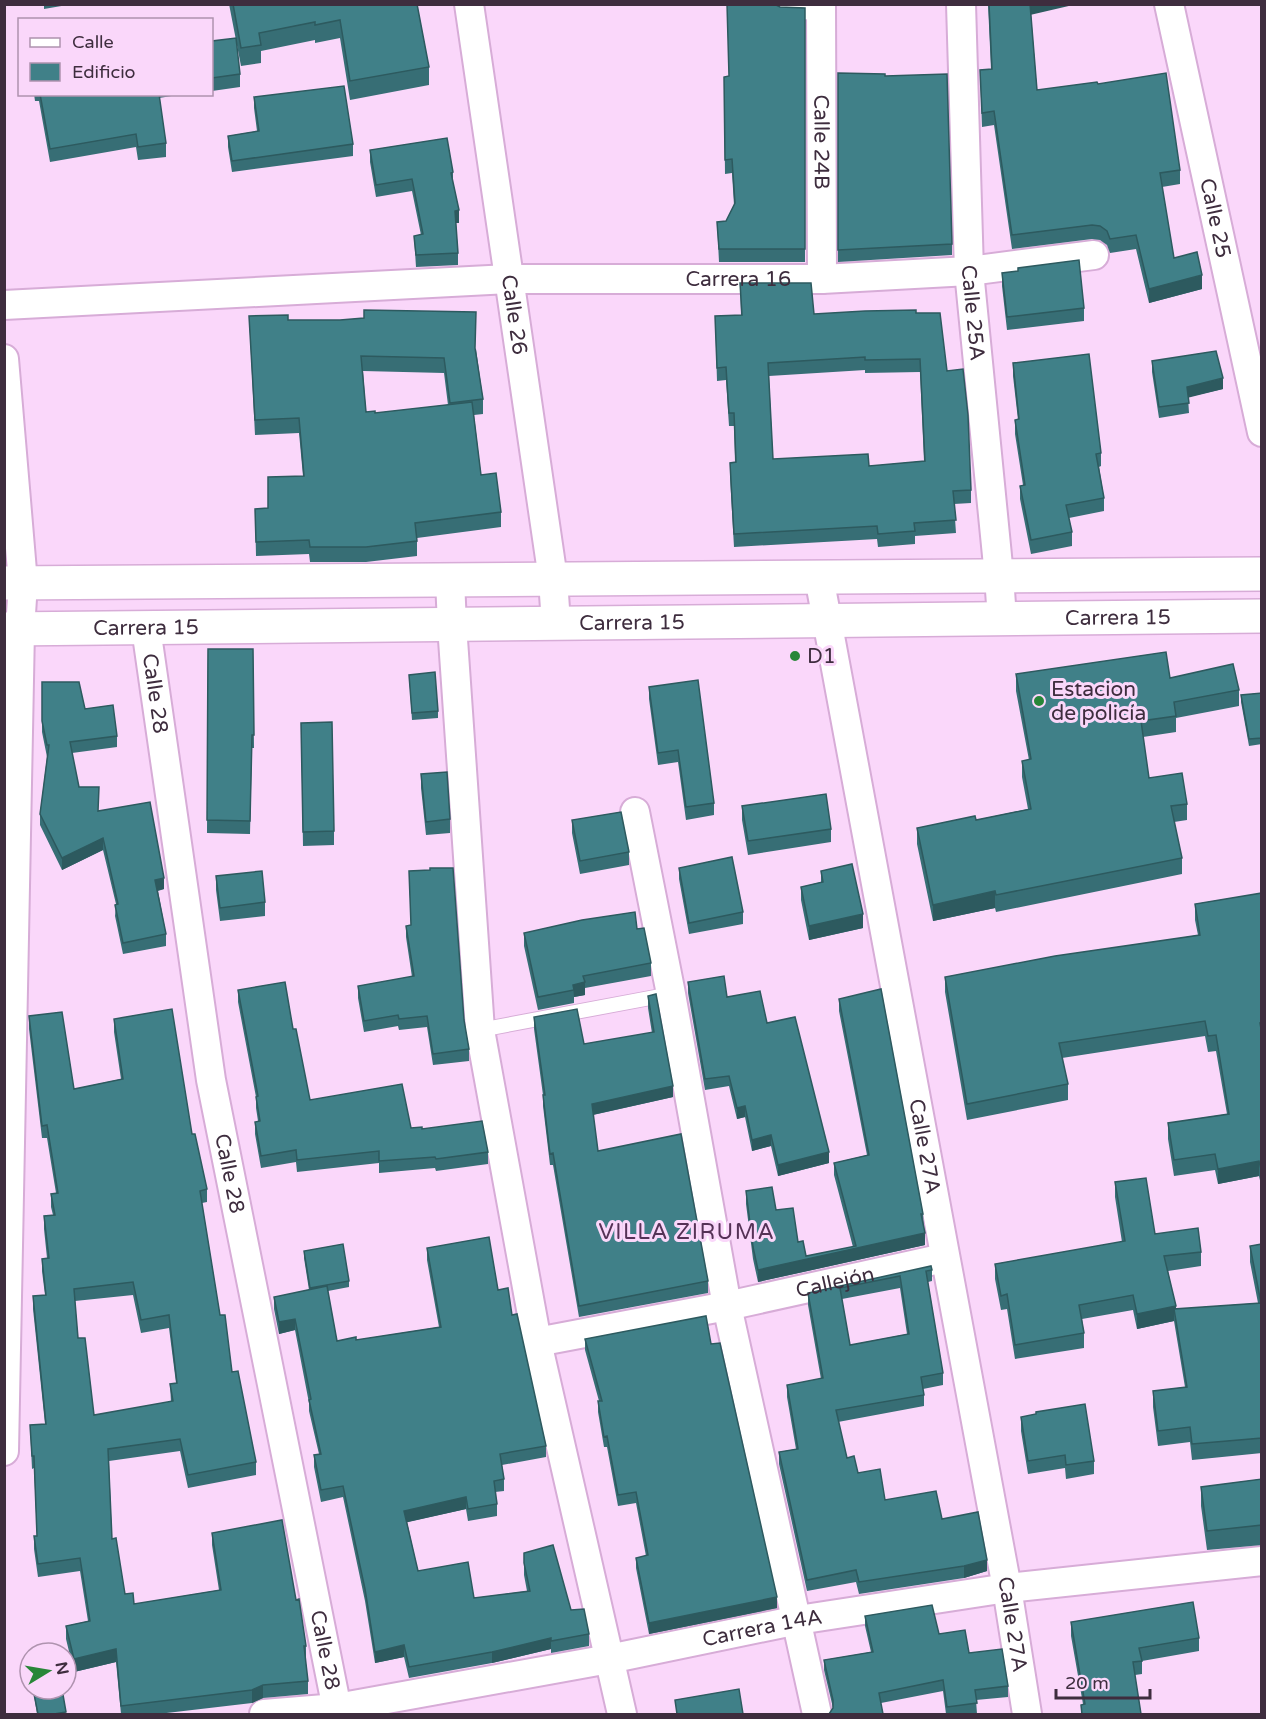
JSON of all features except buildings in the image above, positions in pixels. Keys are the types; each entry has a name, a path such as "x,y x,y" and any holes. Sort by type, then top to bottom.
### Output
{"main road":[{"name":"Carrera 15","path":"14,583 1262,574"},
{"name":"Carrera 15","path":"12,629 1262,616"}],"street":[{"name":"Calle 26","path":"469,4 552,579 556,624"},
{"path":"781,4 821,5"},
{"name":"Calle 25A","path":"961,4 969,272 1002,619"},
{"name":"Calle 25","path":"1169,4 1262,432"},
{"name":"Calle 24B","path":"821,5 822,279"},
{"name":"Carrera 16","path":"4,305 509,279 822,279 969,272 1094,255"},
{"path":"4,359 14,583 4,1451"},
{"name":"Calle 27A","path":"819,577 1006,1588 1026,1714"},
{"path":"450,580 480,1030 537,1342 622,1714"},
{"name":"Calle 28","path":"146,628 211,1080 337,1712"},
{"path":"635,812 671,994 727,1306 817,1714"},
{"name":"Callejón","path":"537,1342 727,1306 944,1258"},
{"name":"Carrera 14A","path":"264,1714 337,1712 798,1620 1006,1588 1262,1561"}],"lane":[{"path":"480,1030 671,994"}],"place":[{"name":"D1","path":"795,656"},
{"name":"Estacion de policía","path":"1039,701"}],"district":[{"name":"VILLA ZIRUMA","path":"687,1231"}]}
